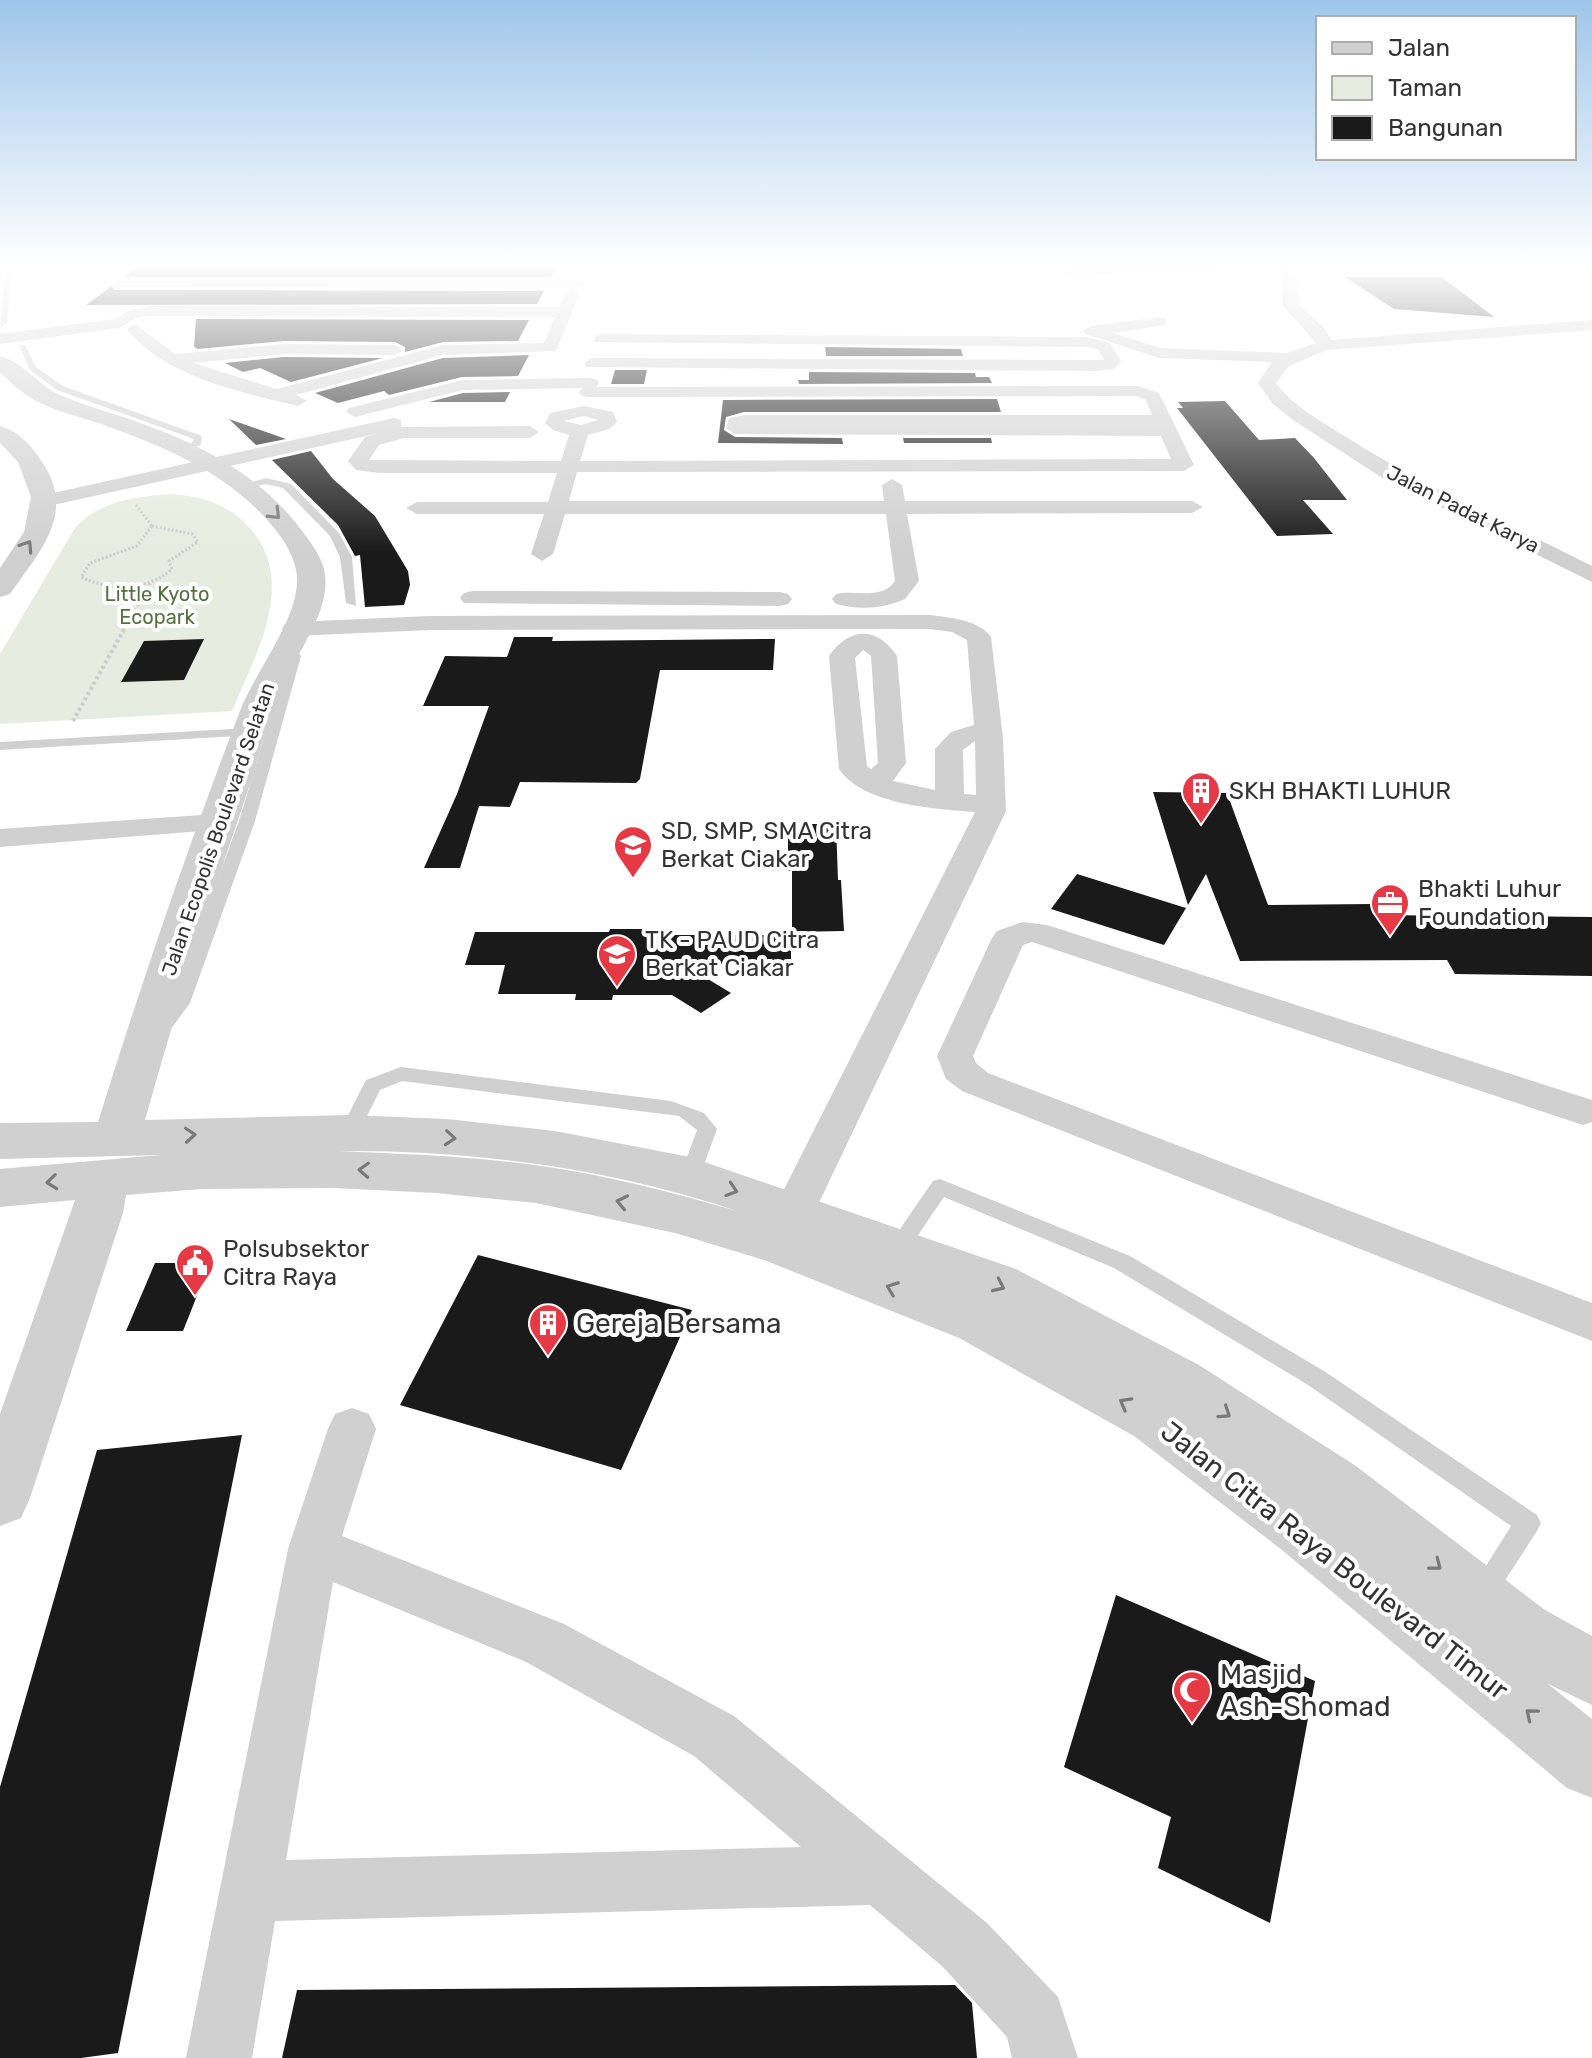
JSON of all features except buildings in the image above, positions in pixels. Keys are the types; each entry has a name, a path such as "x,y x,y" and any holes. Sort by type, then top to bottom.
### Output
{"street":[{"path":"170,360 181,359"},
{"path":"278,394 409,359"},
{"path":"542,554 586,404 593,359"},
{"path":"430,623 445,602 453,599 887,598 903,592 907,581 883,426 866,359"},
{"path":"592,363 1102,366 1112,359"},
{"name":"Jalan Padat Karya","path":"1287,359 1269,376 1267,383 1279,400 1300,416 1391,475 1592,575"},
{"path":"170,360 298,401"},
{"name":"Jalan Ecopolis Boulevard Selatan","path":"0,362 27,386 54,401 183,448 244,486 282,521 310,568 312,591 243,732 220,823 143,1048 110,1159 98,1213 0,1498"},
{"path":"343,415 463,385 586,404 873,390 1138,391 1153,397 1184,465 379,467 363,466 358,461 372,441 403,432 530,432"},
{"path":"384,404 410,410 439,411"},
{"path":"44,501 214,465 379,425 554,420 562,429 586,404"},
{"path":"883,426 739,421 735,428 1168,426"},
{"path":"289,429 316,422"},
{"path":"0,433 16,442 35,468 44,501 41,526 0,588"},
{"path":"417,508 1192,507"},
{"path":"291,638 430,623 859,632 944,623 970,630 979,637 991,811 794,1211"},
{"path":"859,632 842,656 853,769 886,788 991,805"},
{"path":"859,632 884,656 892,763 889,770 873,781"},
{"path":"950,800 949,749 966,735 987,730"},
{"path":"0,838 220,823"},
{"path":"1589,1115 1035,932 1022,932 1009,938 955,1056 959,1070 975,1082 1592,1322"},
{"name":"Jalan Citra Raya Boulevard Timur","path":"0,1188 214,1134 349,1133 447,1137 555,1149 690,1176 997,1284 1179,1382 1335,1486 1522,1633 1592,1672"},
{"name":"Jalan Citra Raya Boulevard Timur","path":"0,1141 201,1170 334,1169 436,1174 536,1184 675,1213 778,1244 963,1316 1154,1418 1304,1529 1592,1763"},
{"path":"219,2058 313,1549 352,1429"},
{"path":"313,1549 545,1643 714,1736 965,1945 1035,2020 1045,2058"},
{"path":"248,1891 881,1875"}],"lane":[{"path":"28,359 33,368 60,388 199,438 196,445 183,448"},
{"path":"244,486 266,481 287,486 335,535 346,557 352,603"},
{"path":"220,823 295,656 291,638"},
{"path":"0,746 243,732"},
{"path":"349,1133 373,1085 401,1074 656,1105 688,1112 701,1119 707,1129 690,1176"},
{"path":"898,1248 940,1187 1122,1262 1316,1378 1528,1523 1479,1599"}],"path":[{"path":"60,742 150,583 170,573 169,561 194,547 197,538 181,531 152,526 137,546 90,563 81,577 104,585 150,583"}],"green space":[{"name":"Little Kyoto Ecopark","path":"170,494 191,496 228,509 244,522 261,543 270,566 272,590 269,615 232,711 0,724 0,654 75,528 106,506"}],"place":[{"name":"SKH BHAKTI LUHUR","path":"1201,825"},
{"name":"SD, SMP, SMA Citra Berkat Ciakar","path":"633,879"},
{"name":"Bhakti Luhur Foundation","path":"1390,937"},
{"name":"TK - PAUD Citra Berkat Ciakar","path":"617,988"},
{"name":"Polsubsektor Citra Raya","path":"195,1297"},
{"name":"Gereja Bersama","path":"548,1357"},
{"name":"Masjid Ash-Shomad","path":"1192,1724"}]}
